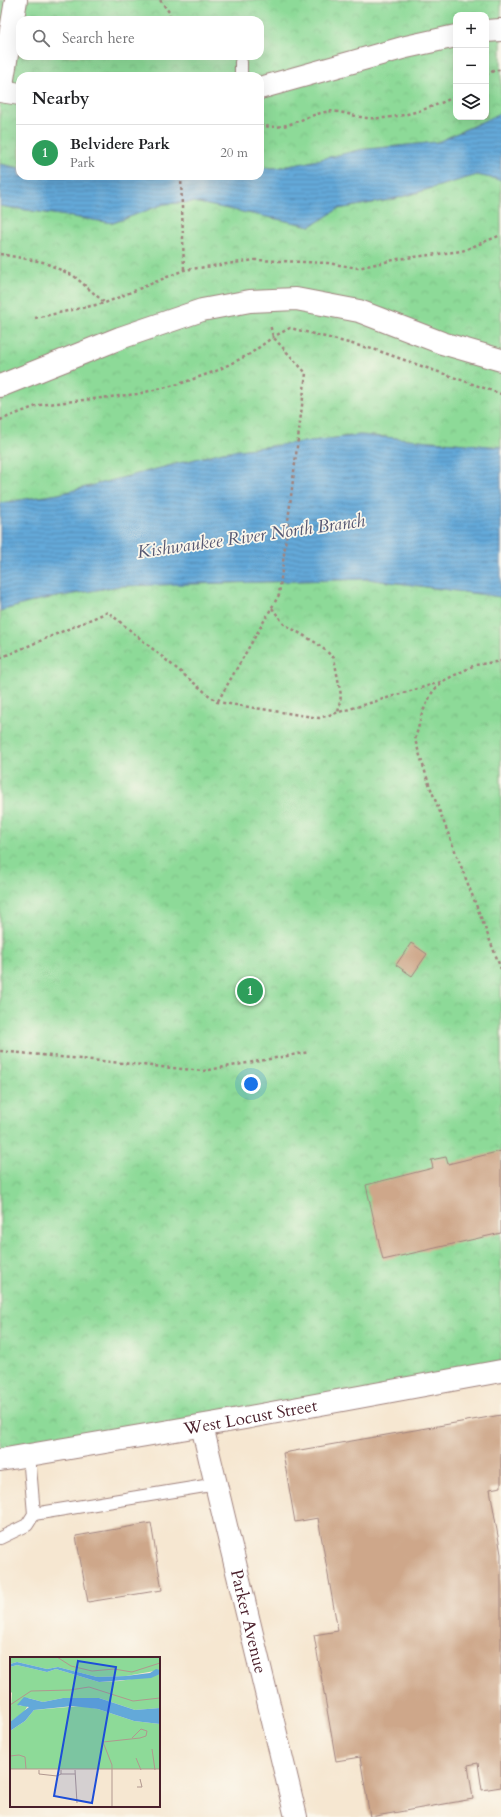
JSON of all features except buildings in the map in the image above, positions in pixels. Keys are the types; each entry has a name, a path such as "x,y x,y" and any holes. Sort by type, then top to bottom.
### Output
{"street":[{"path":"7,92 16,0"},
{"path":"489,30 501,30"},
{"path":"264,87 406,47 453,37"},
{"path":"0,386 120,338 202,310 250,301 265,300 296,299 359,312 442,343 501,360"},
{"name":"West Locust Street","path":"0,1460 202,1426 501,1371"},
{"name":"Parker Avenue","path":"202,1426 296,1817"}],"lane":[{"path":"241,62 241,72"},
{"path":"0,1538 27,1525 34,1514 29,1455"},
{"path":"34,1514 216,1484"}],"path":[{"path":"160,0 169,12 170,16"},
{"path":"489,73 495,70 501,70"},
{"path":"264,126 275,127 284,126 326,112 367,118 399,115 417,112 453,97"},
{"path":"181,180 184,270"},
{"path":"35,318 105,303 184,270 254,260 312,262 358,268 398,259 462,251 501,235"},
{"path":"0,254 43,262 74,276 105,303"},
{"path":"218,702 280,595 306,373 273,337 265,300"},
{"path":"0,420 39,405 137,394 179,384 216,371 250,354 273,337 290,328 376,350 501,394"},
{"path":"272,608 284,624 318,644 334,658 341,695 338,712"},
{"path":"0,658 108,612 218,702 319,718 441,682 475,665 501,661"},
{"path":"441,682 433,691 422,713 415,740 429,784 501,969"},
{"path":"0,1051 203,1071 309,1052"}],"green space":[{"path":"0,0 501,0 501,113 489,119 489,12 453,12 453,120 486,120 438,142 359,150 277,168 264,168 264,72 16,72 16,167 0,164"},
{"path":"477,175 501,180 501,447 360,435 223,452 59,494 0,503 0,206 113,223 164,204 194,202 311,226 338,209 395,199"},
{"path":"368,579 501,597 501,1371 0,1460 0,611 39,600 119,586"}],"water":[{"path":"501,113 501,180 477,175 394,199 338,209 311,226 194,202 164,204 113,223 0,206 0,164 16,167 16,180 264,180 264,168 277,168 305,163 359,150 438,142 486,120 489,120 489,119"},
{"name":"Kishwaukee River North Branch","path":"360,435 501,447 501,597 368,579 119,586 39,600 0,611 0,503 59,494 223,452"}],"place":[{"name":"Belvidere Park","path":"250,991"}]}
